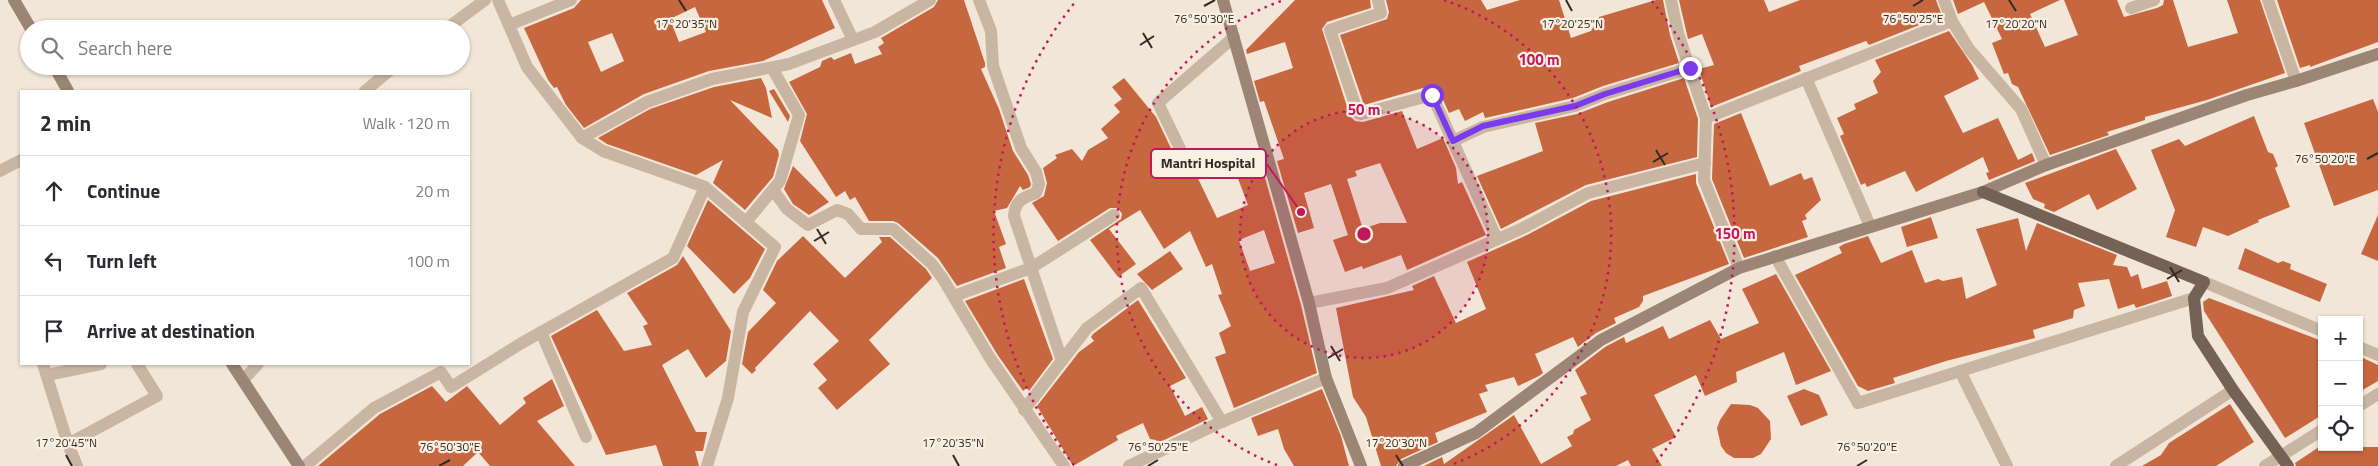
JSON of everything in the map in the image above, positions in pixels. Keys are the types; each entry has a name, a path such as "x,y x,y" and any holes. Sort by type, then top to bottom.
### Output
{"main road":[{"path":"1983,192 2204,282 2194,298 2198,336 2233,390 2285,461"}],"street":[{"path":"14,0 26,20"},
{"path":"458,20 485,0"},
{"path":"498,0 527,67 582,138 603,151 705,187 775,247 743,312 728,398 707,466"},
{"path":"509,25 571,0"},
{"path":"834,0 853,40"},
{"path":"582,138 647,102 712,79 789,64 875,32 930,0"},
{"path":"979,0 992,31 993,66 1021,148 1036,172 1038,184 1036,193 1021,199 1015,206 1014,216 1062,361"},
{"path":"1223,0 1309,303 1326,378 1361,466"},
{"path":"1378,0 1380,13 1330,30 1358,113 1361,114 1430,94 1497,239"},
{"path":"1670,0 1706,118 1704,180 1739,268"},
{"path":"1944,0 1952,21 1968,49 2021,109 2046,165"},
{"path":"2131,8 2154,0"},
{"path":"2268,0 2296,81"},
{"path":"1706,118 1952,21"},
{"path":"1186,161 1158,103 1234,37"},
{"path":"1404,466 1476,433 1601,340 1739,268 1983,192 2046,165 2247,95 2378,54"},
{"path":"746,222 780,181 799,116 772,68"},
{"path":"1453,141 1483,126 1575,106 1605,94 1690,68"},
{"path":"59,75 67,90"},
{"path":"366,90 384,75"},
{"path":"1806,78 1870,226"},
{"path":"0,171 20,161"},
{"path":"1309,303 1387,288 1497,239 1588,193 1705,163"},
{"path":"305,466 374,408 441,372 451,387 541,332 673,258 705,187"},
{"path":"773,190 787,209 808,225 837,210 848,214 861,229 893,229 932,264 954,296 1024,410 1064,466"},
{"path":"954,296 1031,268 1114,215"},
{"path":"1775,256 1858,403 2194,298"},
{"path":"2204,282 2318,329"},
{"path":"1024,410 1087,328 1141,288 1222,422"},
{"path":"541,332 586,437"},
{"path":"2363,349 2378,355"},
{"path":"77,466 68,444 45,370 92,365"},
{"path":"68,444 157,396 138,365"},
{"path":"233,365 299,466"},
{"path":"243,380 257,365"},
{"path":"1960,371 2007,466"},
{"path":"1129,466 1222,422 1326,378"},
{"path":"2116,466 2233,390"},
{"path":"2363,403 2378,394"},
{"path":"2265,466 2285,461 2318,433"}],"building":[{"path":"581,0 822,0 835,28 763,61 709,71 644,94 584,128 566,105 557,87 554,88 548,80 524,28 574,8","holes":["695,7 706,32 679,42 670,19","612,33 624,61 601,72 588,42"]},
{"path":"938,0 964,0 985,63 985,67 981,69 999,109 1013,151 1028,175 1031,184 1030,187 1023,190 1020,186 1007,208 994,211 1006,244 999,247 1006,268 957,286 938,258 898,223 893,221 869,221 855,197 850,200 845,191 836,197 800,141 807,114 789,82 820,67 822,61 831,57 834,60 851,53 855,64 882,54 878,47 884,43 881,38 934,7"},
{"path":"1295,0 1370,0 1371,8 1327,22 1322,29 1350,116 1355,121 1363,122 1402,111 1417,149 1443,138 1456,168 1458,184 1462,182 1486,235 1407,270 1401,255 1363,269 1362,266 1345,272 1333,240 1348,235 1331,184 1304,193 1314,228 1298,233 1277,161 1284,159 1264,101 1260,102 1254,81 1293,68 1285,42 1247,54 1246,50","holes":["1380,163 1407,223 1380,223 1363,229 1347,179 1357,176 1355,171"]},
{"path":"1386,0 1481,0 1487,10 1520,0 1559,0 1571,38 1591,31 1599,17 1656,0 1663,0 1670,35 1679,63 1603,86 1573,98 1485,118 1483,112 1465,121 1459,109 1449,113 1439,91 1430,86 1364,105 1340,35 1387,19 1389,12"},
{"path":"1679,0 1764,0 1769,12 1800,0 1936,0 1942,16 1869,45 1866,41 1799,66 1801,71 1711,107 1699,69 1714,65 1702,34 1688,39"},
{"path":"1953,0 2060,0 2030,14 2045,47 2078,35 2064,0 2117,0 2124,17 2157,8 2163,5 2164,0 2173,0 2188,47 2238,33 2227,0 2260,0 2285,73 2207,100 2145,117 2145,120 2107,132 2109,135 2050,155 2018,87 2012,84 2008,73 2004,74 1992,43 2002,39 1984,2 1958,14"},
{"path":"2277,0 2378,0 2378,42 2310,67 2310,65 2300,68"},
{"path":"1949,31 1979,79 1944,96 1963,133 1998,118 2018,160 2032,153 2035,161 1989,180 1986,173 1989,172 1983,157 1916,192 1905,171 1867,187 1865,183 1861,185 1840,136 1844,134 1837,118 1856,109 1854,104 1878,93 1873,81 1881,72 1875,60"},
{"path":"761,78 766,88 772,118 730,100 778,150 779,155 773,177 745,210 713,183 723,160 696,175 607,144 598,138 650,109 714,87"},
{"path":"1124,78 1156,117 1179,165 1185,169 1192,166 1217,218 1248,205 1237,176 1262,167 1301,305 1317,373 1234,408 1215,357 1226,353 1219,333 1231,326 1218,295 1222,294 1212,264 1206,267 1190,231 1164,249 1140,210 1109,229 1136,264 1118,277 1090,240 1121,219 1122,214 1118,208 1110,208 1058,241 1032,203 1044,196 1047,183 1043,168 1057,158 1055,155 1072,149 1082,161 1088,150 1108,138 1101,129 1120,112 1114,105 1122,99 1112,87","holes":["1264,230 1275,263 1250,271 1239,240"]},
{"path":"1684,78 1698,119 1697,157 1586,185 1501,229 1477,176 1543,151 1535,123 1577,114"},
{"path":"774,89 790,116 788,122 769,91"},
{"path":"2373,99 2378,112 2378,190 2334,206 2304,123"},
{"path":"1741,113 1770,186 1801,173 1804,180 1812,177 1821,200 1805,215 1807,219 1802,221 1808,237 1744,258 1712,179 1714,124"},
{"path":"2254,116 2268,152 2273,154 2278,166 2275,168 2290,207 2258,220 2259,222 2228,236 2203,227 2196,247 2166,237 2175,210 2151,150 2179,139 2185,146"},
{"path":"2116,149 2137,189 2097,210 2089,194 2054,212 2044,208 2045,204 2033,199 2025,183"},
{"path":"793,166 829,202 809,215 793,204 784,189"},
{"path":"1696,174 1696,183 1729,264 1643,296 1643,301 1639,307 1614,318 1616,323 1596,333 1578,347 1573,337 1535,354 1543,373 1539,376 1518,386 1514,377 1485,385 1488,391 1479,394 1487,412 1435,433 1438,442 1401,459 1396,466 1381,466 1366,417 1353,397 1336,308 1414,290 1412,286 1434,276 1456,323 1486,309 1467,262 1527,235 1591,201"},
{"path":"708,200 765,249 750,278 734,294 687,246"},
{"path":"2378,215 2378,261 2361,254"},
{"path":"1931,217 1938,238 1907,247 1901,227"},
{"path":"2018,218 2026,251 2037,223 2117,255 2113,265 2127,267 2131,277 2138,274 2142,289 2167,281 2172,296 2136,308 2134,304 2118,309 2109,279 2078,283 2085,306 2074,310 2073,318 2033,330 2035,338 1946,361 1893,378 1895,383 1868,391 1858,386 1795,275 1842,253 1839,247 1844,244 1868,236 1881,263 1912,250 1925,283 1938,279 1943,281 1962,277 1966,299 1997,285 1976,229"},
{"path":"803,236 845,278 882,242 879,237 890,237 926,269 932,278 869,340 890,364 837,410 818,388 827,380 813,364 839,341 810,311 755,368 756,370 752,374 742,364 748,332 776,303 763,290 777,261"},
{"path":"2245,248 2278,263 2283,261 2291,264 2290,269 2327,284 2320,302 2238,269"},
{"path":"1170,251 1183,269 1152,290 1137,274"},
{"path":"683,256 731,331 726,361 706,378 688,349 662,365 696,432 707,432 703,451 695,451 699,466 663,466 656,445 606,455 551,336 597,310 624,351 652,345 643,326 648,324 627,293 677,265"},
{"path":"1776,274 1831,371 1796,385 1784,352 1736,372 1737,382 1705,396 1696,375 1654,395 1676,437 1652,449 1662,466 1631,466 1628,460 1616,466 1424,466 1442,457 1444,464 1514,415 1541,464 1572,446 1567,437 1573,434 1574,430 1591,420 1580,397 1587,394 1575,370 1605,347 1624,337 1626,343 1663,326 1669,339 1710,320 1721,339 1759,323 1742,289"},
{"path":"1024,279 1053,359 1029,391 1027,388 1023,391 997,354 965,301"},
{"path":"2209,298 2318,339 2318,417 2285,438 2204,311 2203,302"},
{"path":"1138,300 1186,378 1170,386 1185,416 1202,407 1208,419 1158,443 1156,440 1150,439 1143,423 1116,436 1118,440 1073,466 1037,406 1079,352 1094,341 1091,337 1093,334"},
{"path":"2363,358 2378,365 2378,381 2363,390"},
{"path":"552,379 564,406 537,421 575,466 490,466 478,452 463,466 318,466 380,414 432,386 446,402 467,386 500,425 526,403 523,398"},
{"path":"1322,389 1341,436 1349,466 1294,466 1284,449 1278,429 1258,436 1251,418"},
{"path":"1804,389 1819,395 1828,415 1801,426 1787,396"},
{"path":"1731,404 1750,405 1758,408 1770,421 1771,439 1761,454 1753,458 1734,458 1726,453 1721,446 1717,428"},
{"path":"2230,404 2254,442 2216,466 2142,466 2161,455 2169,443"},
{"path":"2363,447 2378,447 2378,466 2296,466 2295,463 2318,448 2318,451 2363,451"}],"place":[{"name":"Mantri Hospital","path":"1301,212"}],"route":[{"path":"1432,95 1453,141 1483,126 1575,106 1605,94 1690,68"}]}
